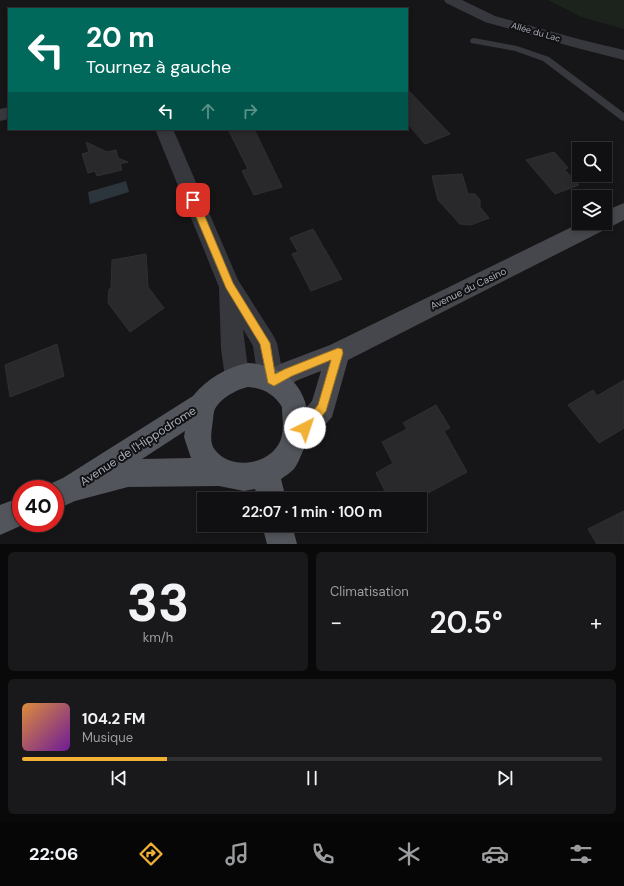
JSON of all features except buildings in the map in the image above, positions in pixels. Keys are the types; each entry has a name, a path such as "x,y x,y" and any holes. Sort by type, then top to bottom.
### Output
{"main road":[{"path":"260,376 272,380 286,391 294,404 298,421 296,438 290,452 279,465 269,486 250,478 234,478 219,472 208,462 200,449 196,434 202,405 212,392 223,383 237,377 260,376"},
{"name":"Avenue de l'Hippodrome","path":"64,492 202,405"},
{"name":"Avenue de l'Hippodrome","path":"64,492 128,472 219,472"},
{"path":"0,520 12,515"},
{"path":"279,532 282,544"}],"street":[{"name":"Allée du Lac","path":"451,0 490,19 578,44 624,55"},
{"path":"164,130 229,285 265,343 272,380"},
{"path":"612,217 624,211"},
{"name":"Avenue du Casino","path":"272,380 338,353 585,230"},
{"path":"229,285 233,349 237,377"},
{"path":"296,438 323,408 338,353"}],"lane":[{"path":"474,41 517,49 546,59 624,118"}],"shaded area":[{"path":"548,0 624,0 624,29 581,17"},
{"path":"126,181 129,192 90,204 88,192"}],"route":[{"path":"193,200 229,285 265,343 271,380 274,381 289,372 338,353 323,408 305,428"}]}
